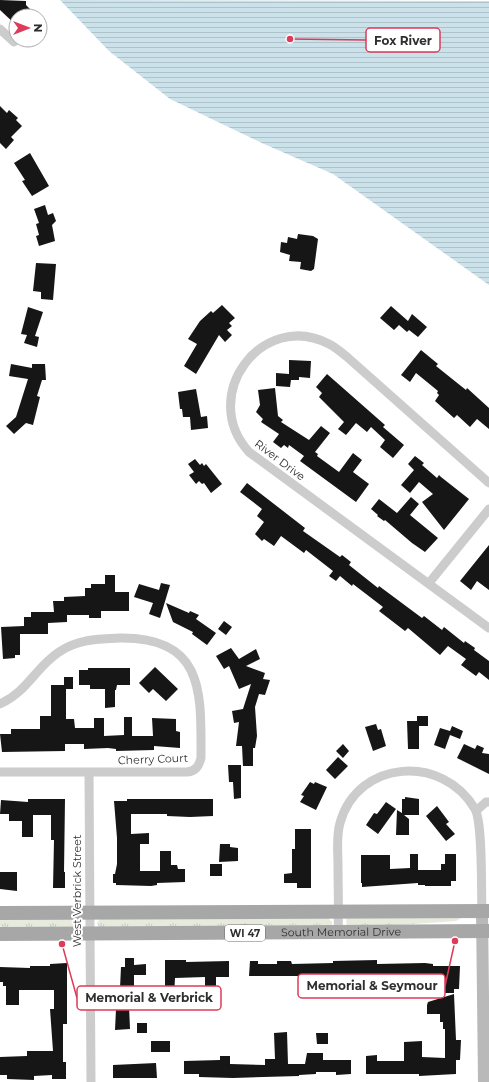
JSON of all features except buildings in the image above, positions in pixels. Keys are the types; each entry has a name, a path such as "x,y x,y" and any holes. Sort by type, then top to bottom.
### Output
{"main road":[{"name":"South Memorial Drive","path":"0,913 485,911"},
{"name":"South Memorial Drive","path":"0,934 485,931"}],"street":[{"path":"0,29 8,36"},
{"name":"River Drive","path":"489,483 346,356 329,344 312,338 284,338 260,349 242,367 233,387 230,410 234,426 243,446 257,460 429,583 489,628"},
{"path":"429,583 489,509"},
{"name":"Cherry Court","path":"0,704 21,691 50,658 67,646 78,642 96,639 137,639 157,642 171,649 187,665 199,690 201,708 200,764 192,771 89,773 0,772"},
{"path":"338,932 338,842 340,823 352,798 364,786 387,774 414,770 439,778 456,789 476,810 479,829 485,911 484,1082"},
{"name":"West Verbrick Street","path":"89,773 91,1082"},
{"path":"476,810 486,802 489,802"}],"green space":[{"path":"349,917 461,918 456,921 387,926 347,926 346,919"},
{"path":"328,918 332,922 332,925 99,927 97,923 100,919"},
{"path":"0,919 78,919 82,923 81,927 0,928"}],"water":[{"path":"60,0 489,1 489,285 333,174 264,144 170,99 109,51"}],"place":[{"name":"Fox River","path":"290,39"},
{"name":"Memorial & Seymour","path":"455,941"},
{"name":"Memorial & Verbrick","path":"62,944"}]}
